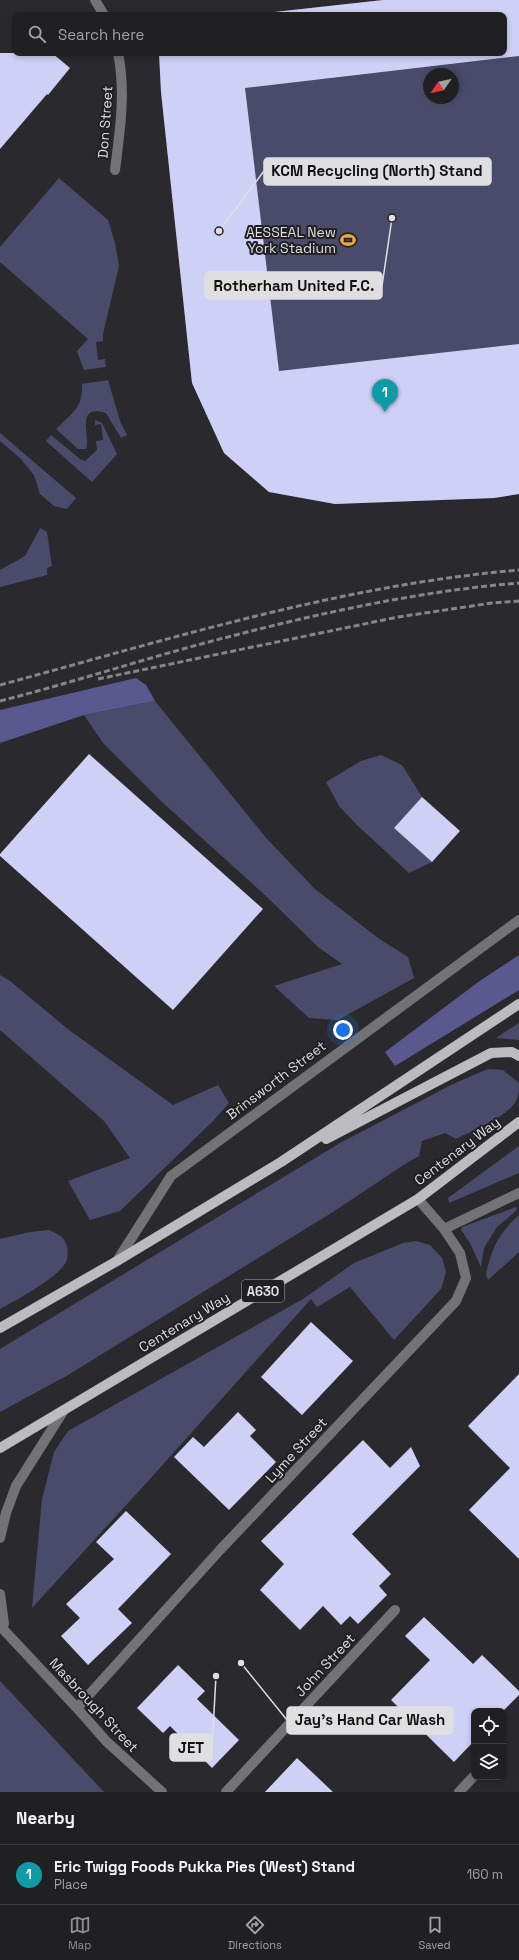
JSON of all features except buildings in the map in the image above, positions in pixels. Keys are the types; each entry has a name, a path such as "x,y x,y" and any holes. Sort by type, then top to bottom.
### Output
{"main road":[{"path":"0,1328 117,1261 282,1162 519,1004"},
{"path":"282,1162 491,1053 512,1052 519,1056"},
{"name":"Centenary Way","path":"0,1448 418,1199 519,1122"}],"street":[{"path":"95,0 102,12"},
{"name":"Don Street","path":"115,170 122,113 122,73 119,56"},
{"name":"Brinsworth Street","path":"117,1261 171,1176 519,920"},
{"path":"444,1229 519,1193"},
{"name":"Lyme Street","path":"77,1708 220,1550 456,1301 466,1278 460,1253 444,1229 418,1199"},
{"path":"0,1538 6,1513 16,1486 64,1410"},
{"name":"Masbrough Street","path":"0,1594 1,1623 8,1634 106,1741 162,1792"},
{"name":"John Street","path":"226,1792 395,1610"},
{"path":"459,1792 471,1779"}],"shaded area":[{"name":"AESSEAL New York Stadium","path":"383,0 519,0 519,494 494,498 335,504 269,492 224,453 192,383 161,92 159,56 507,56 507,12 274,12"},
{"path":"59,178 108,220 115,243 119,266 103,334 103,341 96,342 98,360 105,359 106,367 84,370 77,351 88,339 0,262 0,247"},
{"path":"108,380 120,421 127,435 121,438 106,413 96,411 90,413 87,417 86,449 78,449 56,429 72,414 78,405 81,399 82,384"},
{"path":"95,420 102,423 117,454 92,482 46,441 51,435 80,459 85,461 97,450 96,441 103,440 101,424 95,425"},
{"path":"0,433 76,498 67,509 54,506 40,494 34,475 21,459 0,441"},
{"path":"40,528 47,532 52,566 47,568 47,575 0,587 0,570 25,556"},
{"path":"136,678 146,685 155,701 84,715 0,743 0,710"},
{"path":"155,701 267,839 315,889 378,938 408,957 414,978 338,1020 309,1018 274,986 342,964 318,947 267,897 162,802 103,743 84,715"},
{"path":"381,755 402,765 422,797 394,828 432,862 409,873 357,825 339,806 326,782 361,761"},
{"path":"519,955 519,990 395,1066 385,1052 481,980"},
{"path":"0,975 10,981 69,1030 173,1105 218,1085 229,1103 213,1121 120,1211 90,1220 68,1181 130,1158 104,1121 0,1030"},
{"path":"519,1023 519,1040 496,1038"},
{"path":"488,1069 503,1070 519,1083 516,1102 503,1114 487,1124 456,1139 445,1133 422,1141 419,1156 333,1212 68,1375 0,1412 0,1349 340,1143 453,1084"},
{"path":"519,1146 519,1173 449,1203 448,1198"},
{"path":"516,1207 517,1210 497,1227 484,1248 481,1267 470,1243 461,1230 462,1227"},
{"path":"519,1215 519,1252 488,1280 486,1274 497,1242 501,1235"},
{"path":"49,1230 63,1238 65,1241 68,1250 66,1262 55,1275 26,1295 0,1309 0,1239 30,1232"},
{"path":"416,1241 430,1245 442,1258 446,1272 441,1289 394,1340 350,1287 317,1307 311,1299 32,1608 42,1499 54,1452 68,1431 303,1299 354,1263 403,1243"},
{"path":"0,1681 104,1792 0,1792"}],"railway":[{"path":"0,685 192,632 322,601 453,577 519,570"},
{"path":"0,701 196,645 297,620 407,597 445,591 519,583"},
{"path":"98,679 398,617 492,603 519,601"}],"place":[{"name":"Rotherham United F.C.","path":"392,218"},
{"name":"KCM Recycling (North) Stand","path":"219,231"},
{"name":"AESSEAL New York Stadium","path":"348,240"},
{"name":"Eric Twigg Foods Pukka Pies (West) Stand","path":"385,412"},
{"name":"Jay's Hand Car Wash","path":"241,1663"},
{"name":"JET","path":"216,1676"}]}
